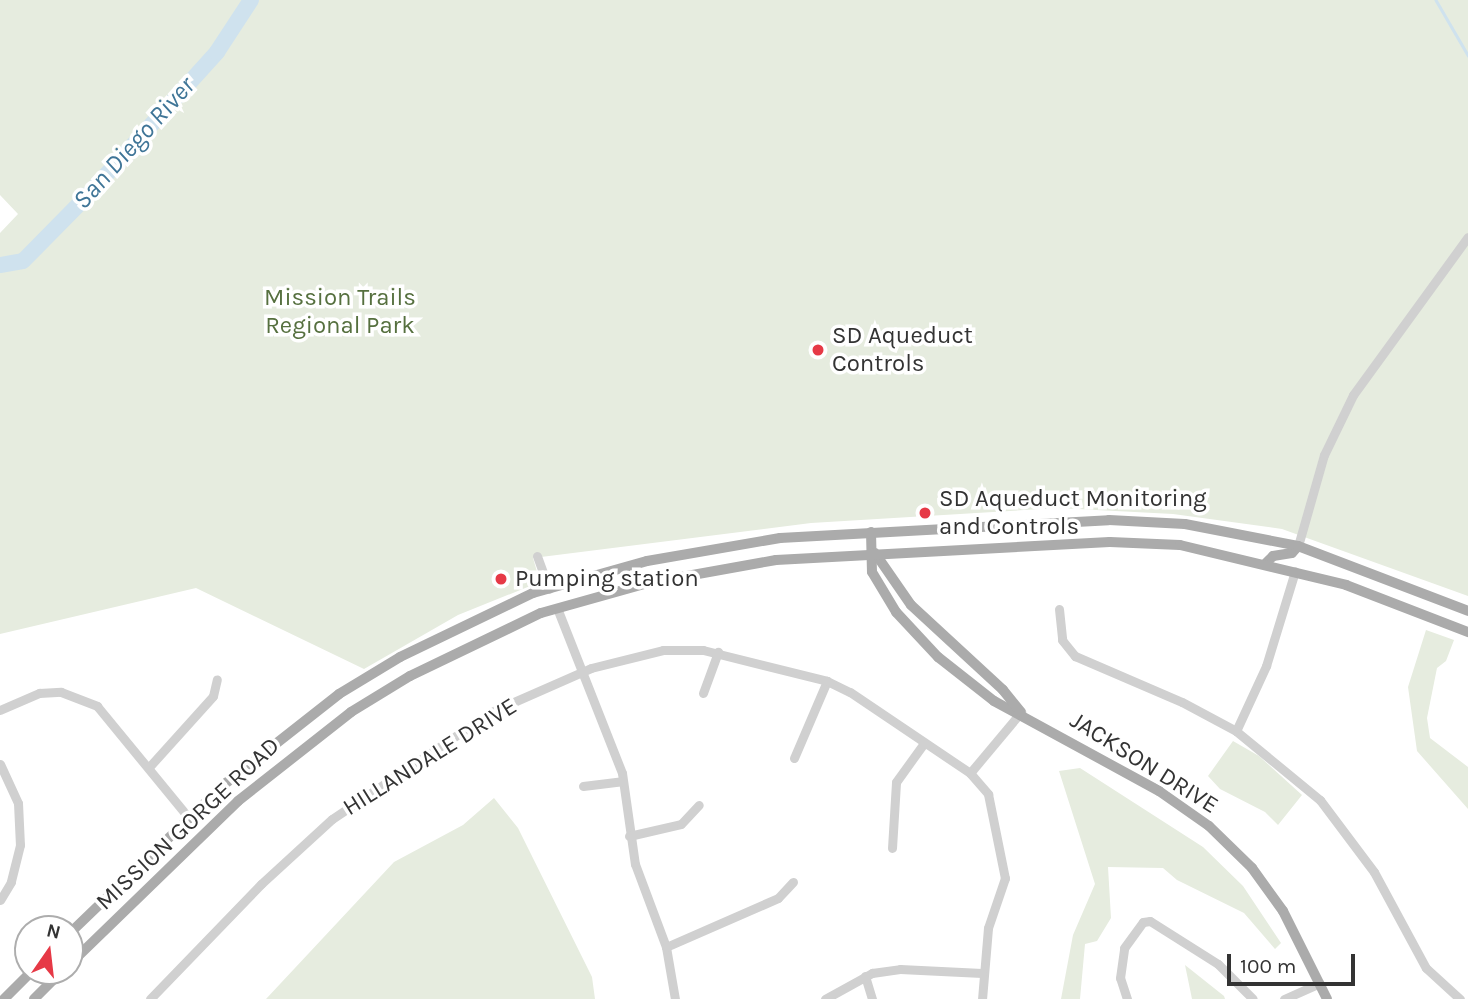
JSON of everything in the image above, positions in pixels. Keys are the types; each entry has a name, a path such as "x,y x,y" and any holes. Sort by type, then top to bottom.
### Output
{"main road":[{"name":"MISSION GORGE ROAD","path":"84,919 274,741 339,694 433,640 549,589 735,542 1109,520 1185,524 1297,545 1468,611"},
{"name":"JACKSON DRIVE","path":"871,532 875,553 872,572 896,611 938,657 994,701 1021,712 1159,791 1209,826 1252,868 1283,911 1327,999"},
{"name":"MISSION GORGE ROAD","path":"84,951 291,756 411,676 557,608 739,564 875,553 1110,542 1180,545 1295,571 1468,632"},
{"path":"1265,564 1273,556 1292,553 1297,545"},
{"name":"JACKSON DRIVE","path":"875,553 911,606 1003,690 1021,712"},
{"path":"4,999 18,985"},
{"path":"34,999 48,985"}],"street":[{"path":"1297,545 1324,455 1353,395 1399,327 1468,237"},
{"path":"537,556 549,589"},
{"path":"1236,731 1266,666 1295,571"},
{"path":"557,608 622,781 629,836 666,947 674,999"},
{"path":"1059,609 1060,633 1074,656 1182,702 1236,731 1267,753 1343,827 1395,906 1426,968 1460,999"},
{"name":"HILLANDALE DRIVE","path":"150,999 261,884 332,820 491,712 581,672 663,650 718,652 827,681 970,773 988,793 1002,844 1005,878 988,929 982,973 982,999"},
{"path":"704,693 718,652"},
{"path":"150,766 213,696 217,679"},
{"path":"794,758 827,681"},
{"path":"0,710 38,693 80,697 112,719 189,818"},
{"path":"970,773 1021,712"},
{"path":"892,848 896,782 925,743"},
{"path":"0,764 18,803 20,845 11,882 0,900"},
{"path":"583,786 622,781"},
{"path":"629,836 681,824 699,805"},
{"path":"666,947 778,898 793,882"},
{"path":"1127,999 1120,978 1124,948 1143,922 1150,921 1218,964 1253,999"},
{"path":"825,999 865,976 900,969 982,973"},
{"path":"865,976 872,999"},
{"path":"1284,999 1320,983"}],"green space":[{"name":"Mission Trails Regional Park","path":"0,0 1468,0 1468,596 1282,529 1173,514 1058,508 811,523 533,558 540,582 458,615 364,669 196,588 0,634 0,233 18,214 0,195"},
{"path":"1426,630 1454,640 1446,661 1437,668 1427,718 1430,738 1468,767 1468,809 1417,751 1408,687"},
{"path":"1233,741 1259,756 1302,795 1278,825 1265,812 1220,789 1208,776"},
{"path":"1080,768 1203,847 1243,886 1281,943 1275,949 1244,913 1177,880 1163,868 1108,867 1111,918 1097,941 1085,944 1080,999 1061,999 1073,935 1095,884 1059,771"},
{"path":"494,798 518,828 592,977 595,999 266,999 394,862 463,825"},
{"path":"1185,965 1224,996 1225,999 1192,999"}],"waterway":[{"name":"San Diego River","path":"0,265 23,261 87,196 217,52 251,0"},
{"path":"1436,0 1468,55"}],"place":[{"name":"SD Aqueduct Controls","path":"818,350"},
{"name":"SD Aqueduct Monitoring and Controls","path":"925,513"},
{"name":"Pumping station","path":"501,579"}]}
